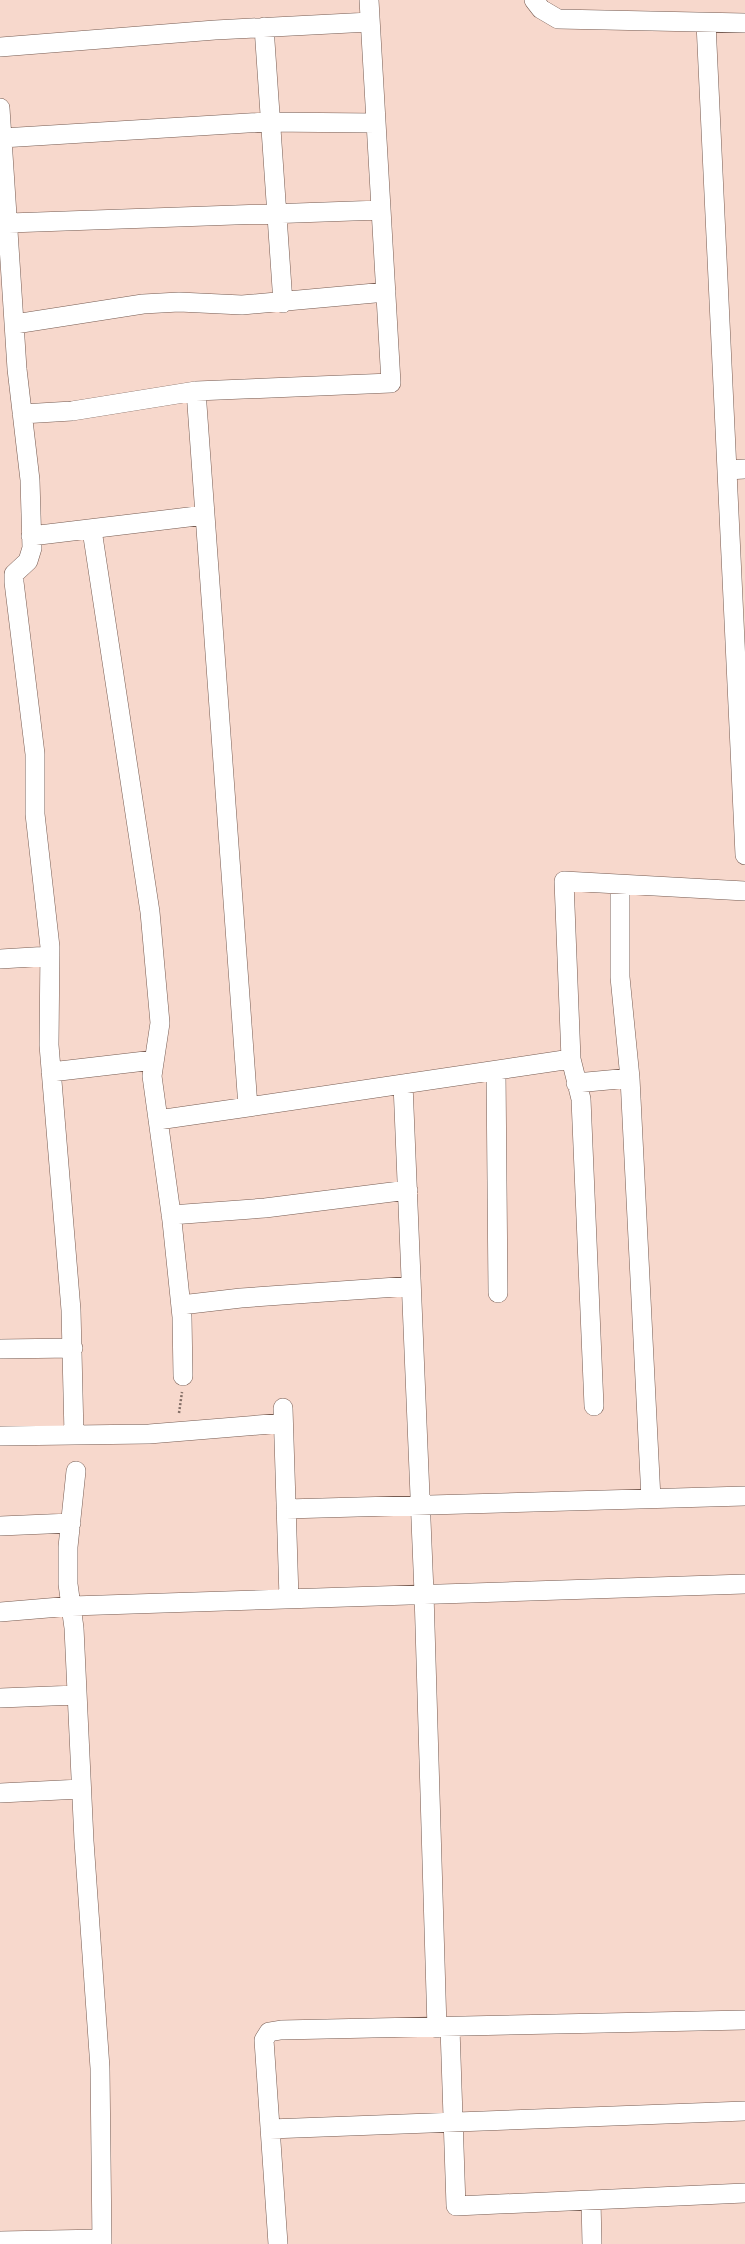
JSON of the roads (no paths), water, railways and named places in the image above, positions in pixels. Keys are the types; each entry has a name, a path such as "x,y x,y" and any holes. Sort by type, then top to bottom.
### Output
{"street":[{"path":"22,414 72,411 196,391 391,383 369,0"},
{"path":"534,0 550,16 558,19 745,23"},
{"path":"0,48 129,36 370,22"},
{"path":"706,23 736,470 745,855"},
{"path":"264,27 283,303"},
{"path":"0,108 22,414 30,480 32,548 28,561 17,569 14,574 14,582 35,754 35,814 50,956 51,1072 73,1348 74,1435"},
{"path":"2,138 270,122 376,123"},
{"path":"9,223 277,215 381,210"},
{"path":"15,324 143,304 179,302 242,305 283,303 386,292"},
{"path":"196,391 248,1107"},
{"path":"31,536 92,530 205,515"},
{"path":"92,530 150,912 160,1023 152,1076 171,1215 181,1305 183,1376"},
{"path":"594,1406 581,1099 571,1060 564,881 745,891"},
{"path":"620,885 620,977 630,1078 651,1499"},
{"path":"0,959 50,956"},
{"path":"51,1072 154,1060"},
{"path":"158,1120 571,1060"},
{"path":"496,1070 498,1293"},
{"path":"576,1083 630,1078"},
{"path":"403,1084 443,2028 453,2122 456,2206 745,2193"},
{"path":"171,1215 265,1208 408,1190"},
{"path":"181,1305 241,1298 411,1286"},
{"path":"0,1349 73,1348"},
{"path":"0,1436 176,1431 283,1415 289,1598"},
{"path":"0,2241 102,2241 100,2068 81,1789 72,1606 68,1584 71,1523 76,1471"},
{"path":"286,1509 420,1507 745,1496"},
{"path":"0,1526 71,1523"},
{"path":"0,1612 72,1606 424,1593 745,1584"},
{"path":"0,1698 77,1695"},
{"path":"0,1793 81,1789"},
{"path":"278,2244 264,2040 269,2032 281,2030 443,2028 745,2020"},
{"path":"270,2129 745,2111"},
{"path":"591,2200 592,2244"}]}
